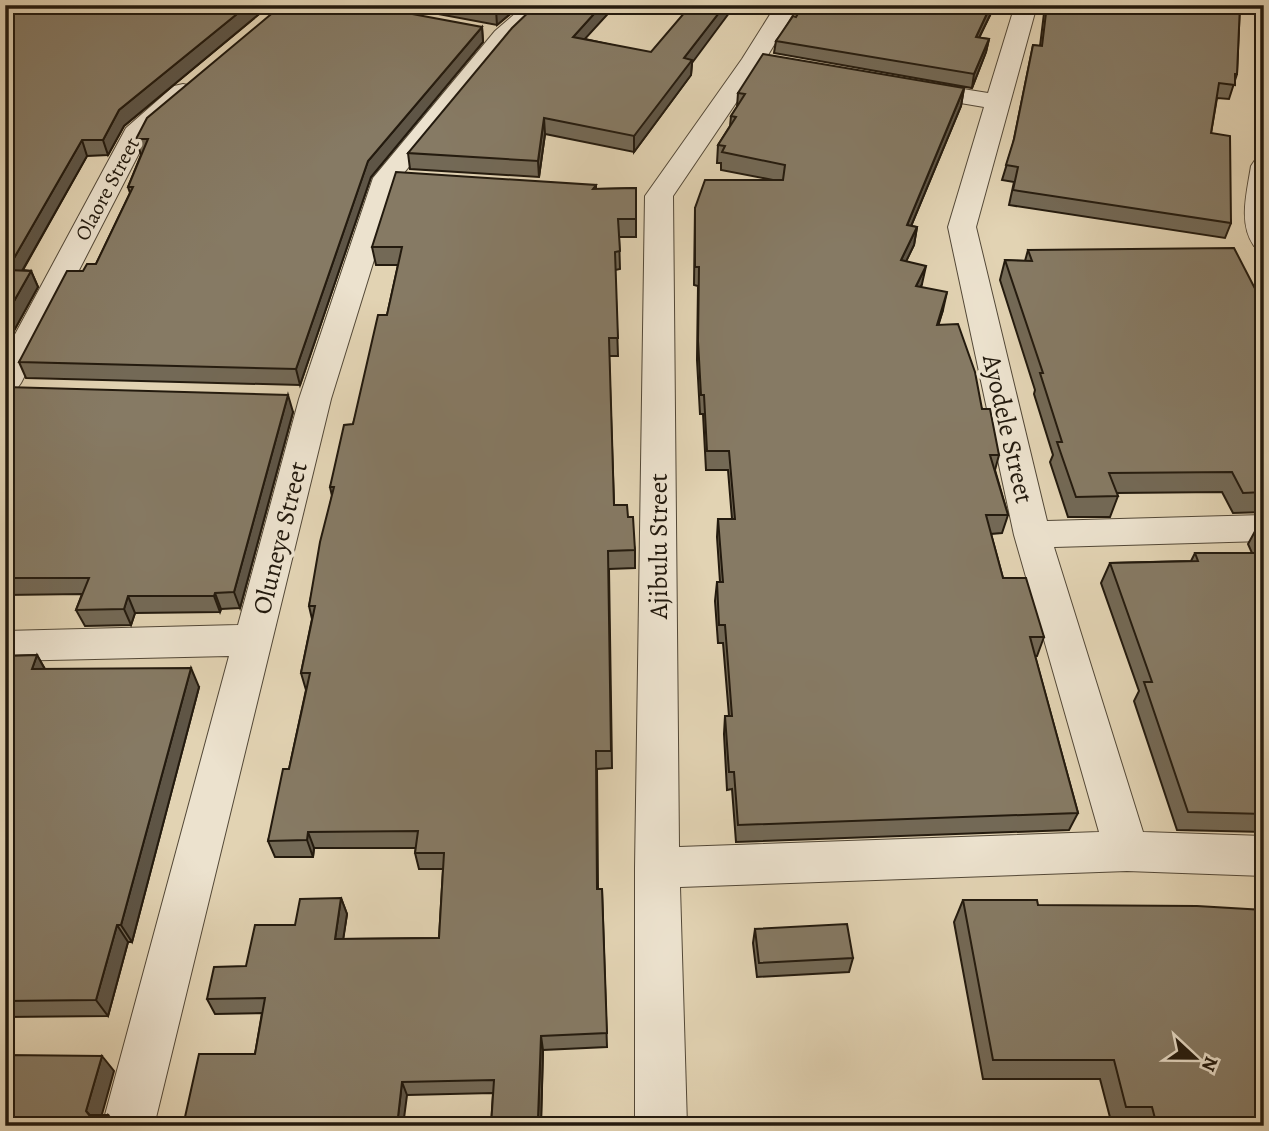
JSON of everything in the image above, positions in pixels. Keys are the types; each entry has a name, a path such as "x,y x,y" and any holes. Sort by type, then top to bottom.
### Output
{"street":[{"name":"Oluneye Street","path":"128,1126 254,640 301,398 399,179 489,34 538,5"},
{"name":"Ajibulu Street","path":"661,1126 645,195 766,62 786,5"},
{"name":"Ayodele Street","path":"1026,5 962,227 1032,535 1127,851"},
{"name":"Olaore Street","path":"14,388 139,128 203,75"},
{"path":"889,83 998,102"},
{"path":"1264,166 1258,217 1264,240"},
{"path":"1032,535 1264,528"},
{"path":"5,646 254,640"},
{"path":"657,868 1127,851 1264,856"}],"building":[{"path":"5,5 248,5 119,110 103,140 82,140 10,265 9,270 31,271 5,317"},
{"path":"282,5 364,5 482,27 368,161 296,369 19,362 67,271 83,271 87,264 96,264 133,187 128,187 148,139 136,139 147,118"},
{"path":"468,5 502,5 496,10"},
{"path":"536,5 602,5 573,37 651,52 691,5 725,5 684,58 692,60 634,136 544,118 538,161 408,153 512,28"},
{"path":"803,5 991,5 976,37 989,39 974,74 776,41"},
{"path":"1047,5 1240,5 1235,85 1219,83 1211,133 1230,136 1231,223 1013,190 1018,167 1006,165 1033,45 1042,46"},
{"path":"763,54 964,88 907,225 917,227 901,260 926,266 916,286 947,292 937,325 958,324 975,372 982,409 990,409 999,455 990,455 1008,515 986,515 1003,578 1026,578 1044,637 1030,637 1078,813 738,825 734,772 729,772 725,716 732,716 725,625 719,625 717,582 723,582 718,519 735,519 729,451 707,451 698,341 699,267 695,267 695,208 705,180 783,180 785,165 722,152 725,146 718,145 736,117 731,116 745,94 738,93"},
{"path":"396,172 596,185 593,189 636,188 636,219 618,219 620,251 615,252 618,338 609,338 614,505 627,505 628,517 633,517 635,550 608,551 611,751 596,751 597,889 602,889 607,1033 541,1036 538,1119 626,1118 626,1126 491,1126 494,1080 402,1082 397,1126 183,1126 199,1054 255,1054 265,998 207,999 214,967 246,966 255,925 295,925 300,899 341,898 335,939 439,938 444,853 415,853 418,831 308,832 307,840 268,841 283,769 289,769 310,673 301,673 315,606 309,606 320,542 334,487 330,487 344,425 353,424 378,315 387,315 402,247 372,247"},
{"path":"1234,248 1264,306 1264,492 1243,493 1232,472 1109,473 1118,496 1076,497 1057,442 1062,442 1040,373 1043,373 1005,260 1032,261 1028,250"},
{"path":"5,387 288,395 234,592 215,593 214,596 128,596 124,609 76,610 89,578 5,578"},
{"path":"1195,553 1264,553 1264,814 1188,812 1144,682 1152,682 1110,563 1198,561"},
{"path":"37,655 32,669 191,668 121,925 117,925 96,1000 5,1001 5,656"},
{"path":"963,900 1037,900 1038,905 1197,906 1264,910 1264,1126 1157,1126 1152,1107 1126,1107 1114,1060 993,1060"},
{"path":"847,924 853,958 759,963 755,929"},
{"path":"5,1055 102,1056 86,1111 89,1115 108,1115 105,1125 5,1126"}]}
